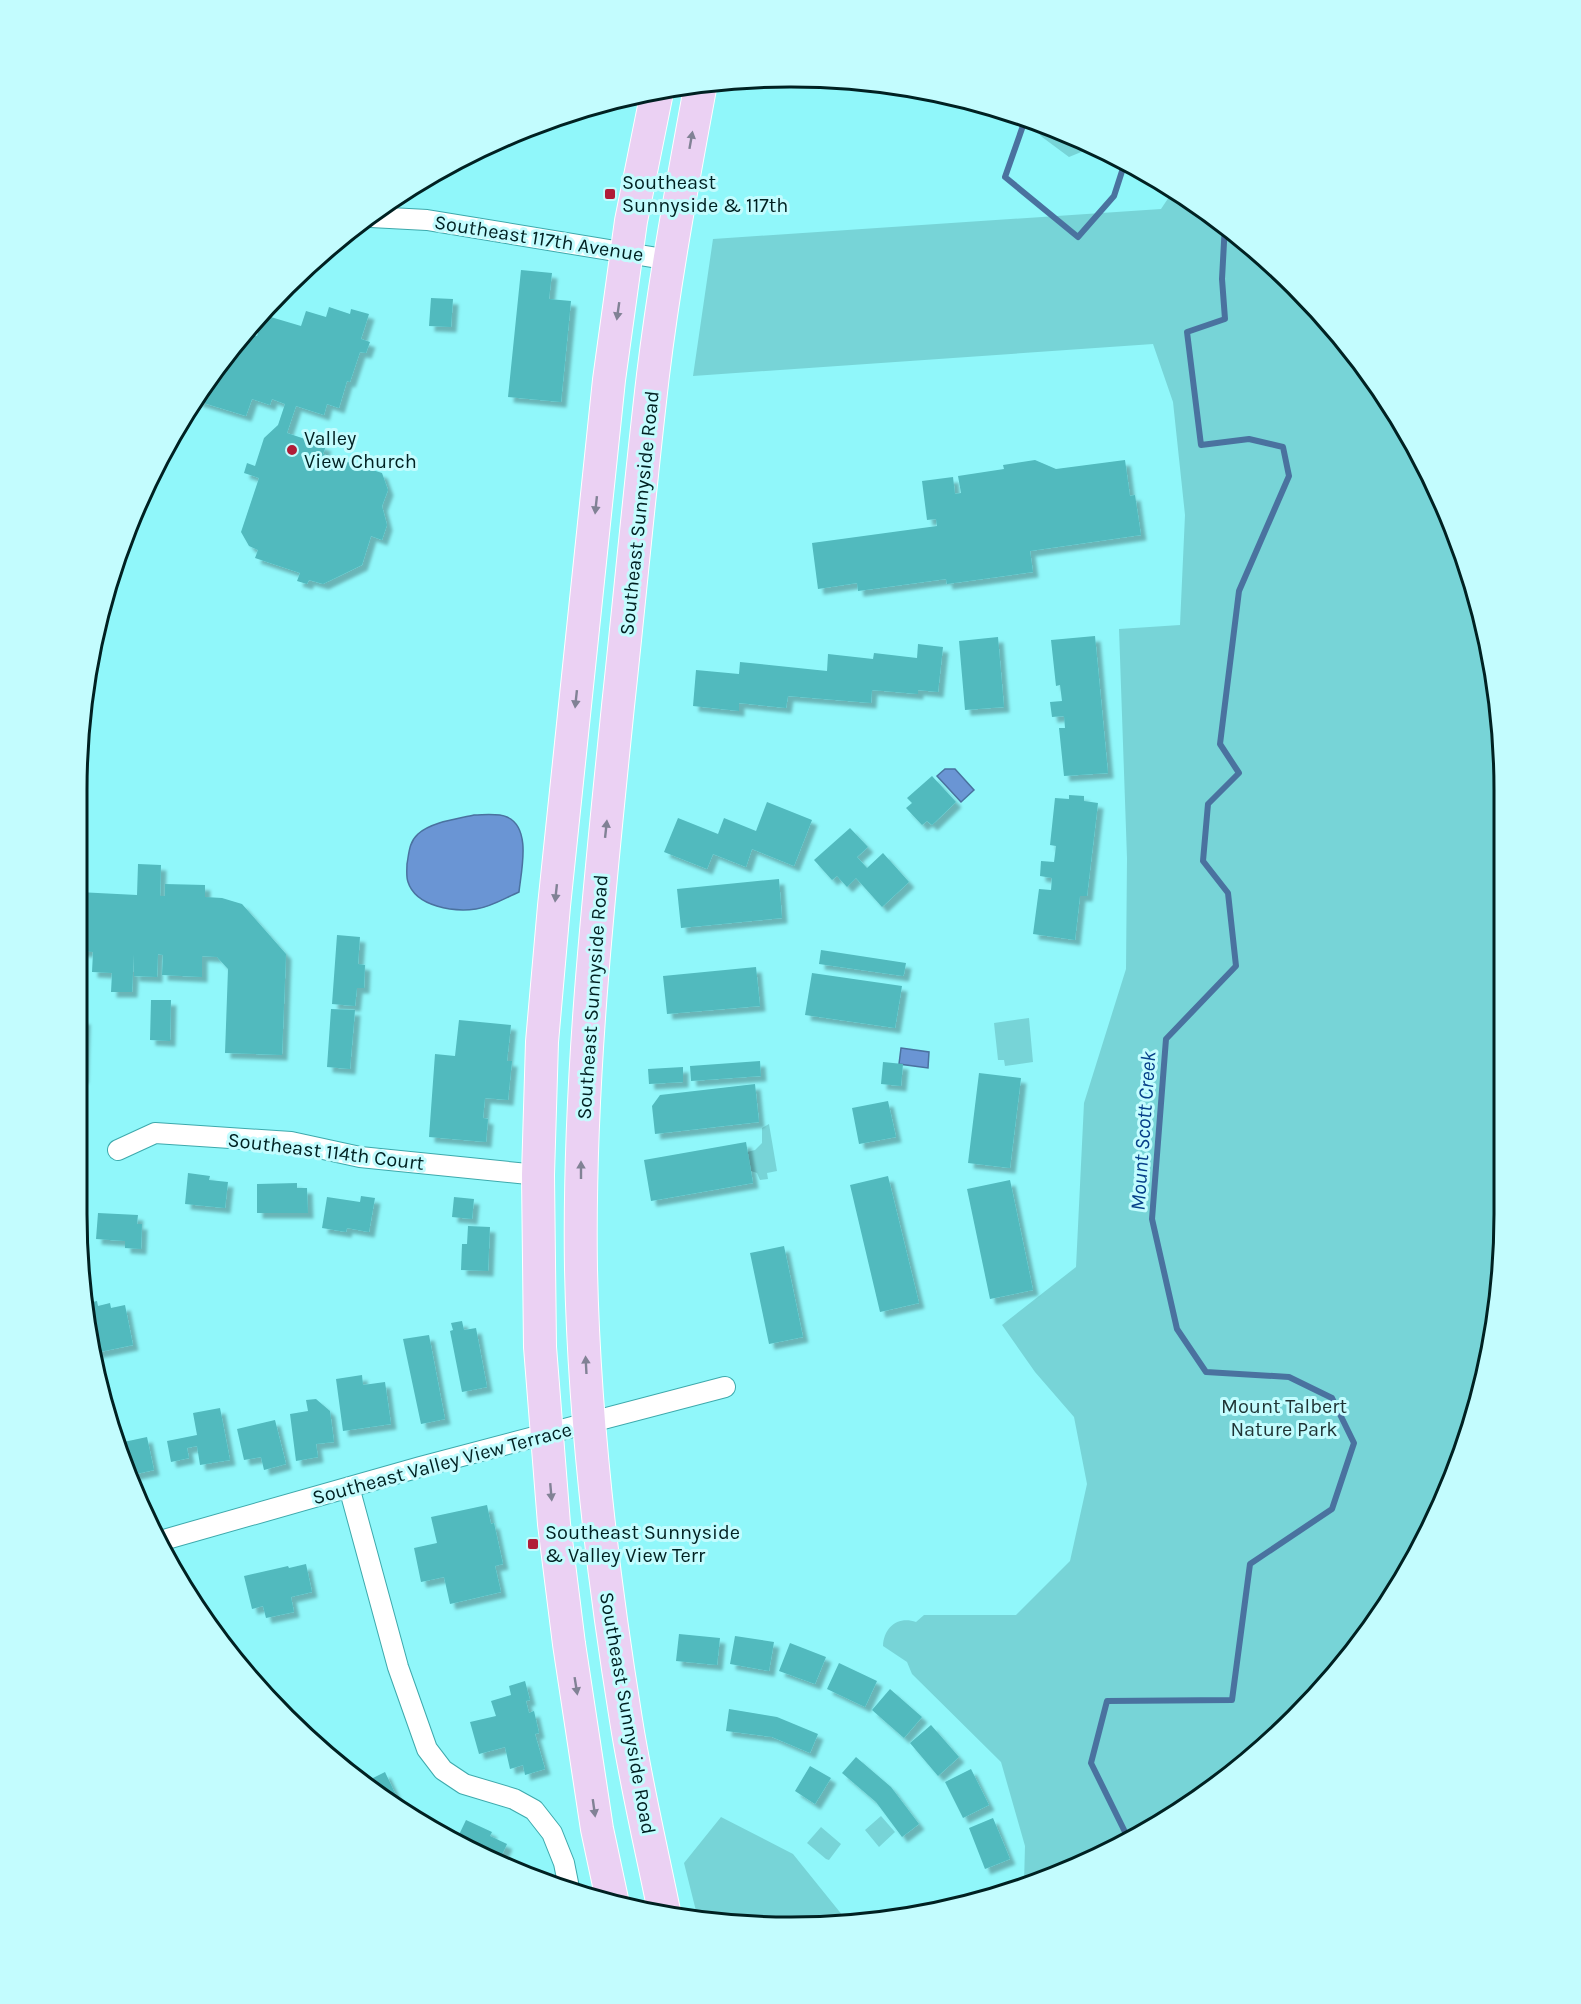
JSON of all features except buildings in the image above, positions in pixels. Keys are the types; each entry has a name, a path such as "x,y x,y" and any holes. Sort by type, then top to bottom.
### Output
{"main road":[{"name":"Southeast Sunnyside Road","path":"663,1905 625,1712 604,1572 590,1423 581,1272 581,1164 587,1028 599,895 652,383 670,260 699,93"},
{"path":"611,1894 597,1829 569,1644 554,1524 539,1328 538,1175 542,1042 554,906 609,380 627,253 655,101"}],"street":[{"name":"Southeast 117th Avenue","path":"383,218 427,220 670,260"},
{"name":"Southeast 114th Court","path":"118,1150 155,1133 291,1142 360,1157 538,1175"},
{"name":"Southeast Valley View Terrace","path":"167,1539 349,1487 725,1387"},
{"path":"349,1487 398,1667 427,1749 444,1770 464,1784 514,1799 534,1810 552,1833 568,1881"}],"green space":[{"path":"1037,132 1083,151 1069,157"},
{"name":"Mount Talbert Nature Park","path":"1168,198 1219,232 1288,293 1349,362 1400,439 1421,479 1457,564 1480,653 1488,699 1492,744 1494,790 1494,1214 1492,1260 1488,1305 1480,1351 1457,1440 1421,1525 1400,1565 1349,1642 1288,1711 1219,1772 1142,1823 1102,1844 1024,1877 1025,1846 1001,1762 912,1674 907,1662 883,1646 889,1628 898,1622 916,1622 924,1615 1016,1615 1070,1561 1087,1484 1074,1417 1035,1372 1002,1325 1076,1267 1084,1103 1126,969 1127,858 1119,629 1180,625 1185,515 1173,402 1153,344 693,376 713,239 1161,209"},
{"path":"1029,1018 1033,1062 1005,1066 1004,1060 998,1060 994,1023"},
{"path":"769,1124 777,1171 767,1173 768,1179 760,1180 757,1173 751,1171 747,1152 755,1150 762,1143 762,1128"},
{"path":"881,1816 895,1832 879,1847 865,1830"},
{"path":"721,1817 793,1854 842,1915 790,1917 696,1910 684,1863"},
{"path":"821,1827 841,1844 829,1860 807,1843"}],"shaded area":[{"path":"945,769 955,769 974,790 961,802 937,776"},
{"path":"474,815 507,817 520,830 523,862 519,892 482,908 467,910 437,906 427,902 412,890 407,880 407,864 413,841 418,834 430,827"},
{"path":"901,1048 929,1052 928,1068 899,1064"}],"waterway":[{"name":"Mount Scott Creek","path":"1023,126 1005,177 1078,237 1114,196 1122,171"},
{"name":"Mount Scott Creek","path":"1125,1832 1091,1763 1107,1701 1232,1700 1250,1564 1332,1509 1354,1443 1332,1398 1289,1377 1206,1372 1177,1329 1152,1219 1166,1039 1236,966 1228,893 1203,861 1208,804 1239,773 1220,744 1239,591 1289,476 1283,447 1249,439 1201,445 1187,332 1225,319 1222,279 1224,237"}],"place":[{"name":"Southeast Sunnyside & 117th","path":"610,194"},
{"name":"Valley View Church","path":"292,450"},
{"name":"Southeast Sunnyside & Valley View Terr","path":"533,1544"}]}
